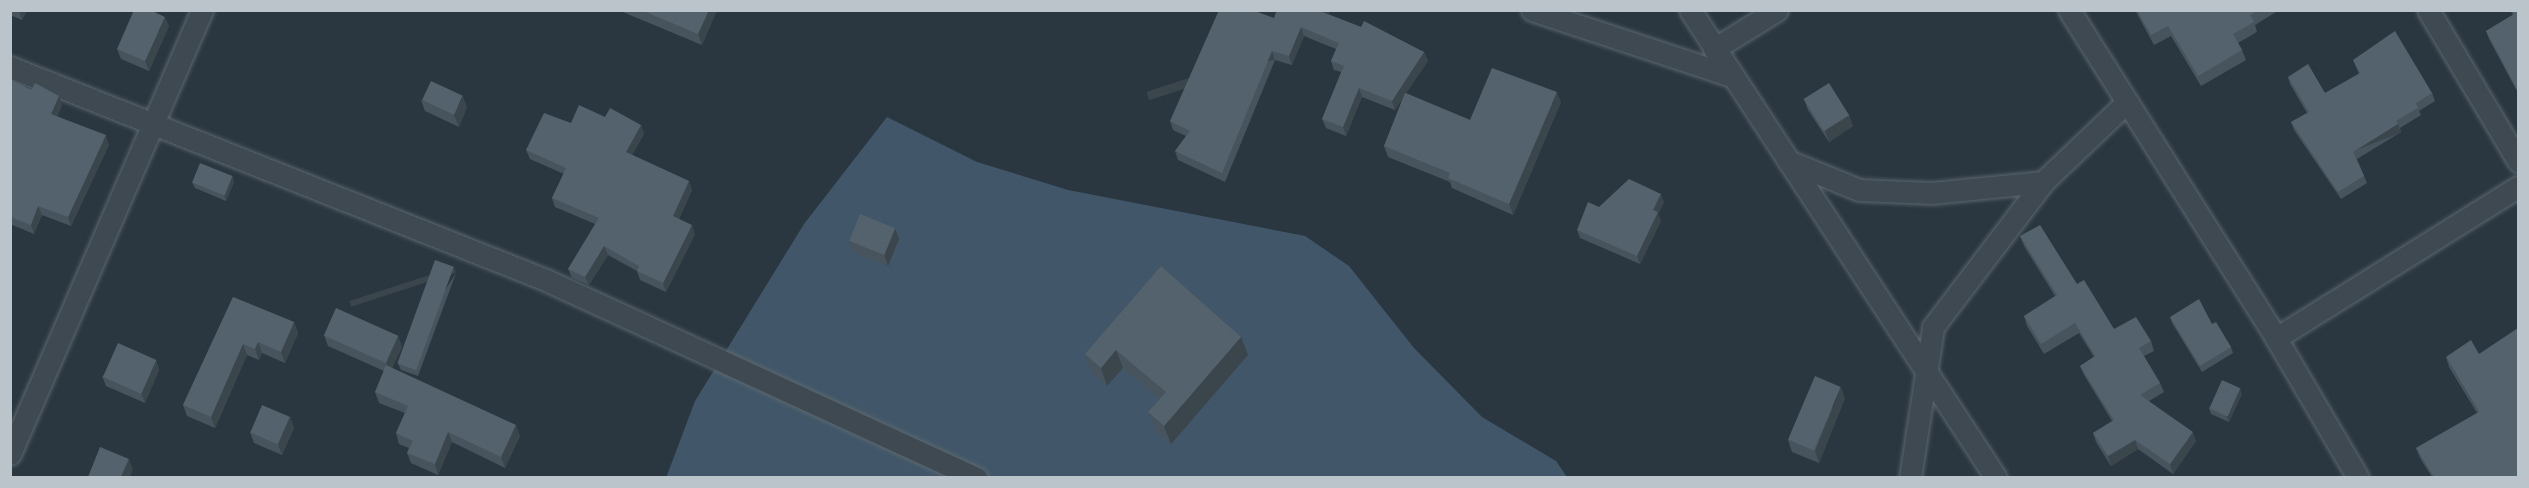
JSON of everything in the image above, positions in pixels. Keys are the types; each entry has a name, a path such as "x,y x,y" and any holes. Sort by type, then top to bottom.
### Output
{"street":[{"path":"10,454 202,10"},
{"path":"1532,10 1732,76"},
{"path":"1689,10 1996,477"},
{"path":"1714,49 1777,10"},
{"path":"2069,10 2276,338 2358,477"},
{"path":"2428,10 2518,161"},
{"path":"10,67 546,280 977,477"},
{"path":"1910,477 1933,327 2043,182 2127,102"},
{"path":"1788,161 1859,190 1932,193 2043,182"},
{"path":"2276,338 2518,187"},
{"path":"2336,477 2347,459"}],"water":[{"path":"887,117 977,162 1068,190 1305,236 1349,266 1414,348 1482,417 1556,461 1567,477 666,478 695,401 804,224"}],"building":[{"path":"134,10 150,10 165,17 145,61 117,49"},
{"path":"641,10 709,10 698,34"},
{"path":"1219,10 1252,10 1274,18 1277,10 1323,10 1322,12 1361,27 1364,21 1424,52 1392,101 1359,88 1343,127 1322,119 1344,66 1331,61 1339,43 1301,27 1289,56 1272,51 1222,173 1175,151 1190,131 1170,121"},
{"path":"2137,10 2258,10 2250,15 2254,22 2233,34 2242,50 2198,76 2168,26 2151,35"},
{"path":"2512,10 2518,10 2518,91 2486,31 2514,14"},
{"path":"2395,31 2432,93 2416,103 2418,108 2396,121 2398,124 2353,152 2364,176 2338,192 2291,122 2309,112 2288,77 2308,64 2325,93 2360,73 2353,60"},
{"path":"1492,68 1557,92 1509,204 1448,178 1450,173 1384,146 1405,93 1470,120"},
{"path":"10,79 31,90 35,83 59,96 51,114 106,135 68,217 38,206 31,225 10,217"},
{"path":"431,81 463,96 454,115 422,100"},
{"path":"1829,83 1849,115 1824,131 1804,99"},
{"path":"579,105 605,117 610,108 641,125 626,152 689,181 673,216 692,225 663,283 637,271 639,266 604,246 585,277 568,269 599,218 552,198 566,168 526,150 544,113 571,123"},
{"path":"200,163 232,176 225,196 192,182"},
{"path":"1629,179 1661,194 1653,210 1658,212 1637,256 1577,230 1588,202 1599,207"},
{"path":"860,214 895,228 884,255 849,241"},
{"path":"2040,225 2077,284 2084,280 2114,329 2136,317 2151,341 2139,348 2160,383 2140,395 2193,432 2170,464 2135,440 2108,456 2093,433 2114,420 2080,366 2095,356 2075,323 2041,344 2024,316 2057,295 2020,236"},
{"path":"435,260 454,267 416,370 397,363"},
{"path":"1161,266 1241,337 1164,426 1148,412 1166,392 1116,350 1101,368 1085,354"},
{"path":"233,297 294,322 281,352 258,342 255,349 243,344 211,417 183,405"},
{"path":"2199,299 2212,324 2216,322 2231,347 2200,366 2170,317"},
{"path":"336,308 398,336 386,363 324,335"},
{"path":"2518,328 2518,477 2434,477 2416,448 2479,412 2446,357 2471,340 2479,354"},
{"path":"118,343 156,360 141,394 103,377"},
{"path":"386,365 516,425 501,457 448,432 435,464 407,453 413,441 396,433 408,406 375,392"},
{"path":"1815,376 1841,387 1814,450 1788,440"},
{"path":"2222,380 2240,388 2228,416 2209,408"},
{"path":"262,405 290,417 278,444 250,433"},
{"path":"100,447 129,459 121,477 88,477"}]}
